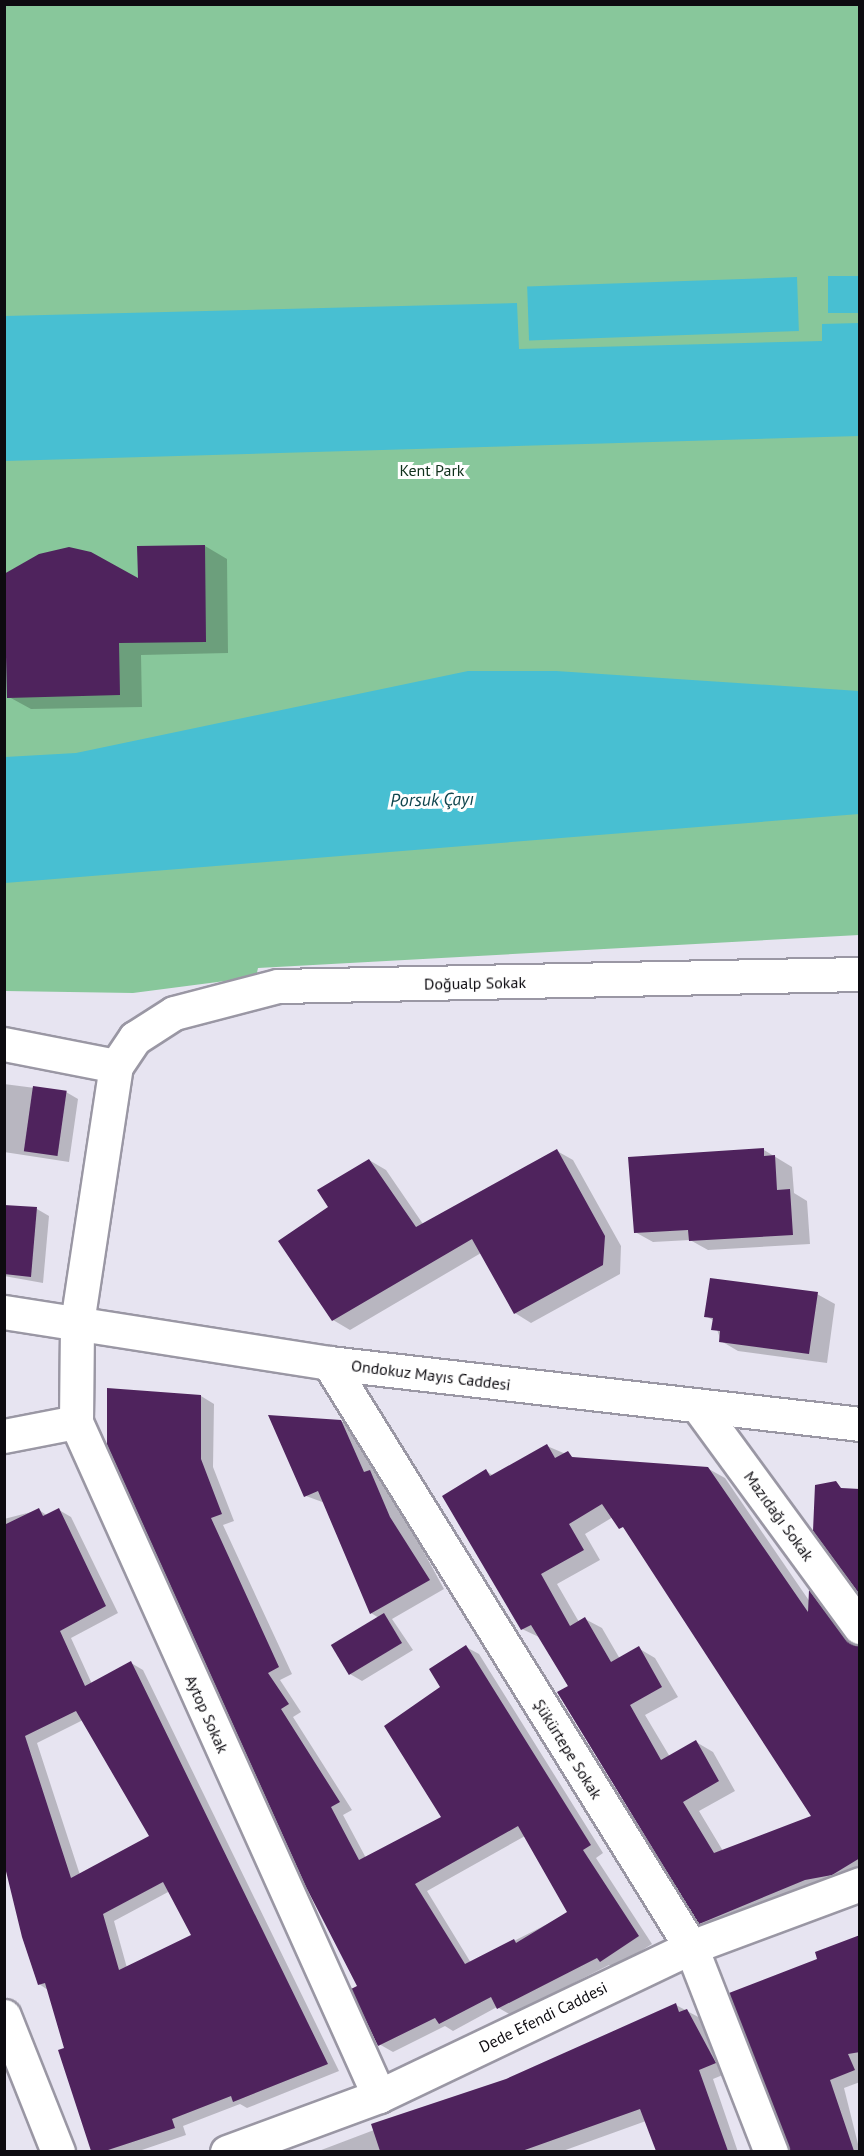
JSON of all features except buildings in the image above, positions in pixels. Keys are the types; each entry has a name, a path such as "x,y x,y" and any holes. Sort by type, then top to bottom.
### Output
{"street":[{"name":"Doğualp Sokak","path":"77,1323 116,1066 135,1038 174,1013 278,986 860,974"},
{"path":"4,1044 116,1066"},
{"name":"Ondokuz Mayıs Caddesi","path":"4,1312 329,1363 860,1424"},
{"name":"Aytop Sokak","path":"77,1323 76,1422 379,2096"},
{"name":"Şükürtepe Sokak","path":"329,1363 691,1947 771,2151"},
{"name":"Mazıdağı Sokak","path":"698,1406 860,1627"},
{"path":"4,1436 76,1422"},
{"name":"Dede Efendi Caddesi","path":"227,2151 379,2096 691,1947 860,1884"},
{"path":"4,2016 58,2151"}],"green space":[{"name":"Kent Park","path":"5,5 859,5 859,935 258,968 256,977 133,993 5,991"}],"water":[{"path":"828,276 859,276 859,313 828,313"},
{"path":"797,277 799,331 529,340 527,286"},
{"path":"517,303 519,349 822,341 822,324 859,323 859,436 5,461 5,316"},
{"name":"Porsuk Çayı","path":"468,671 556,671 859,691 859,814 5,883 5,757 76,753"}]}
